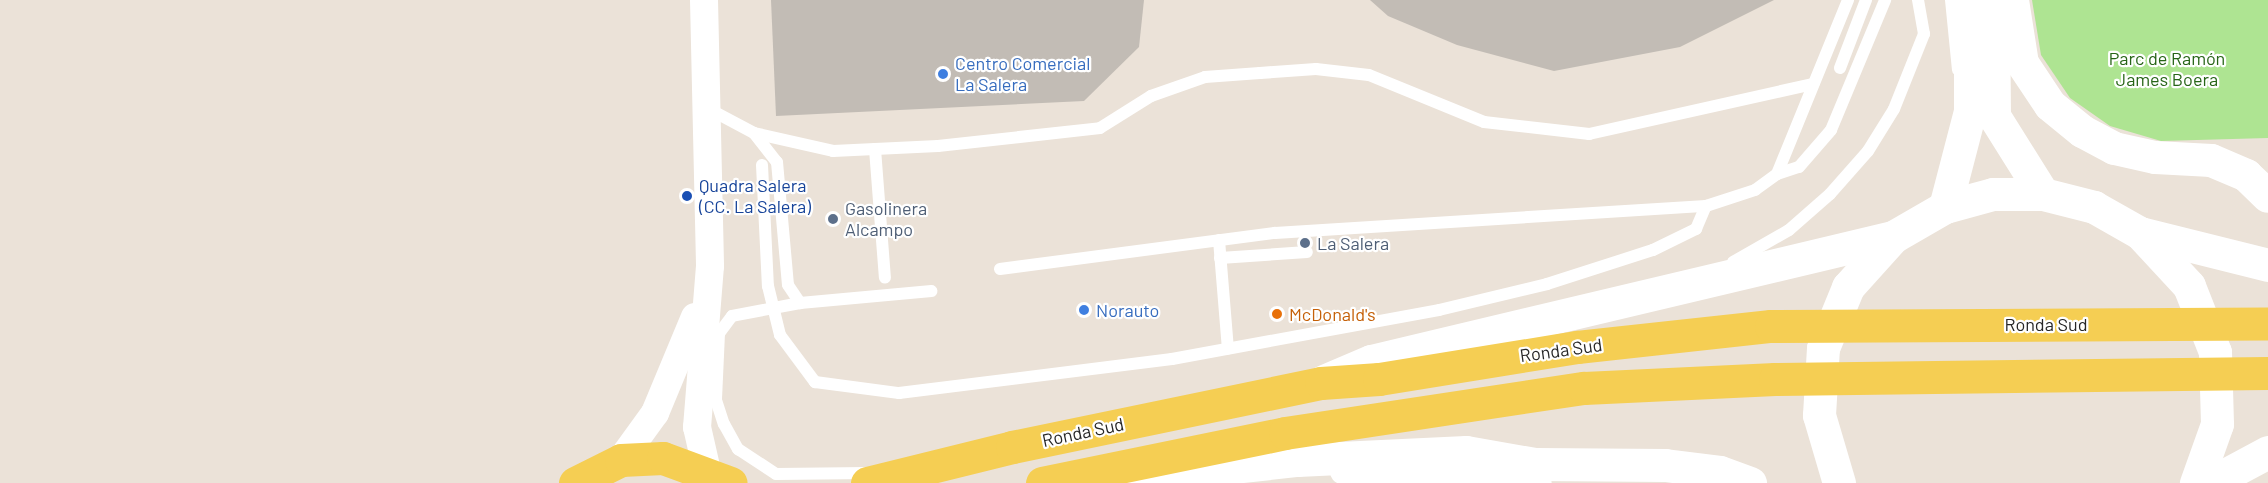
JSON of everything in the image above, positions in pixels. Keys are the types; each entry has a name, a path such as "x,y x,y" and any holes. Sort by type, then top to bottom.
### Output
{"main road":[{"path":"1945,207 1970,111 1970,0"},
{"path":"1993,0 1994,116 2043,194"},
{"path":"2012,0 2022,63 2050,105 2082,131 2114,148 2155,157 2211,159 2246,175 2268,196"},
{"path":"1321,382 1371,361 1893,237 1945,207 1993,194 2043,194 2094,207 2140,233 2268,265"},
{"path":"2140,233 2189,286 2215,352 2217,424 2196,483"},
{"path":"1839,483 1818,415 1823,348 1848,287 1893,237"},
{"name":"Ronda Sud","path":"867,483 917,469 1321,382 1771,326 2266,323"},
{"path":"1042,483 1285,433 1584,388 1775,379 2264,373"},
{"path":"1109,471 1179,473 1262,467 1297,460 1466,452 1534,465 1665,465 1720,472 1750,483"},
{"path":"2210,483 2268,452"},
{"path":"575,483 621,460 663,458 719,477"}],"street":[{"path":"704,0 710,266 697,427 719,477"},
{"path":"621,460 655,413 683,352 710,266"},
{"path":"1262,467 1540,483"}],"lane":[{"path":"1777,174 1848,0"},
{"path":"1840,68 1866,0"},
{"path":"1000,269 1219,240 1706,206 1755,190 1777,174 1799,167 1831,130 1885,0"},
{"path":"1649,296 1728,265 1789,230 1830,194 1868,151 1894,109 1924,34 1918,0"},
{"path":"1951,0 1953,52 1970,111"},
{"path":"706,108 754,132 833,151 1100,128 1151,96 1205,77 1272,72 1316,69 1369,75 1484,122 1590,134 1813,84"},
{"path":"754,132 777,162 788,285 800,303"},
{"path":"875,149 885,278"},
{"path":"762,165 772,309 780,336 816,382 899,393 1228,349 1386,322 1600,268 1696,229 1706,206"},
{"path":"1219,240 1228,349"},
{"path":"1220,258 1307,252"},
{"path":"917,469 822,477 776,474 738,449 716,400 719,333 732,316 800,303 931,291"}],"green space":[{"name":"Parc de Ramón James Boera","path":"2032,0 2268,0 2268,138 2161,141 2110,126 2070,98 2041,55"}],"building":[{"name":"Centro Comercial La Salera","path":"771,0 1144,0 1139,47 1084,101 776,116"},
{"path":"1370,0 1774,0 1680,47 1554,71 1457,45 1388,16"}],"place":[{"name":"Centro Comercial La Salera","path":"943,74"},
{"name":"Quadra Salera (CC. La Salera)","path":"687,196"},
{"name":"Gasolinera Alcampo","path":"833,219"},
{"name":"La Salera","path":"1305,243"},
{"name":"Norauto","path":"1084,310"},
{"name":"McDonald's","path":"1277,314"}]}
